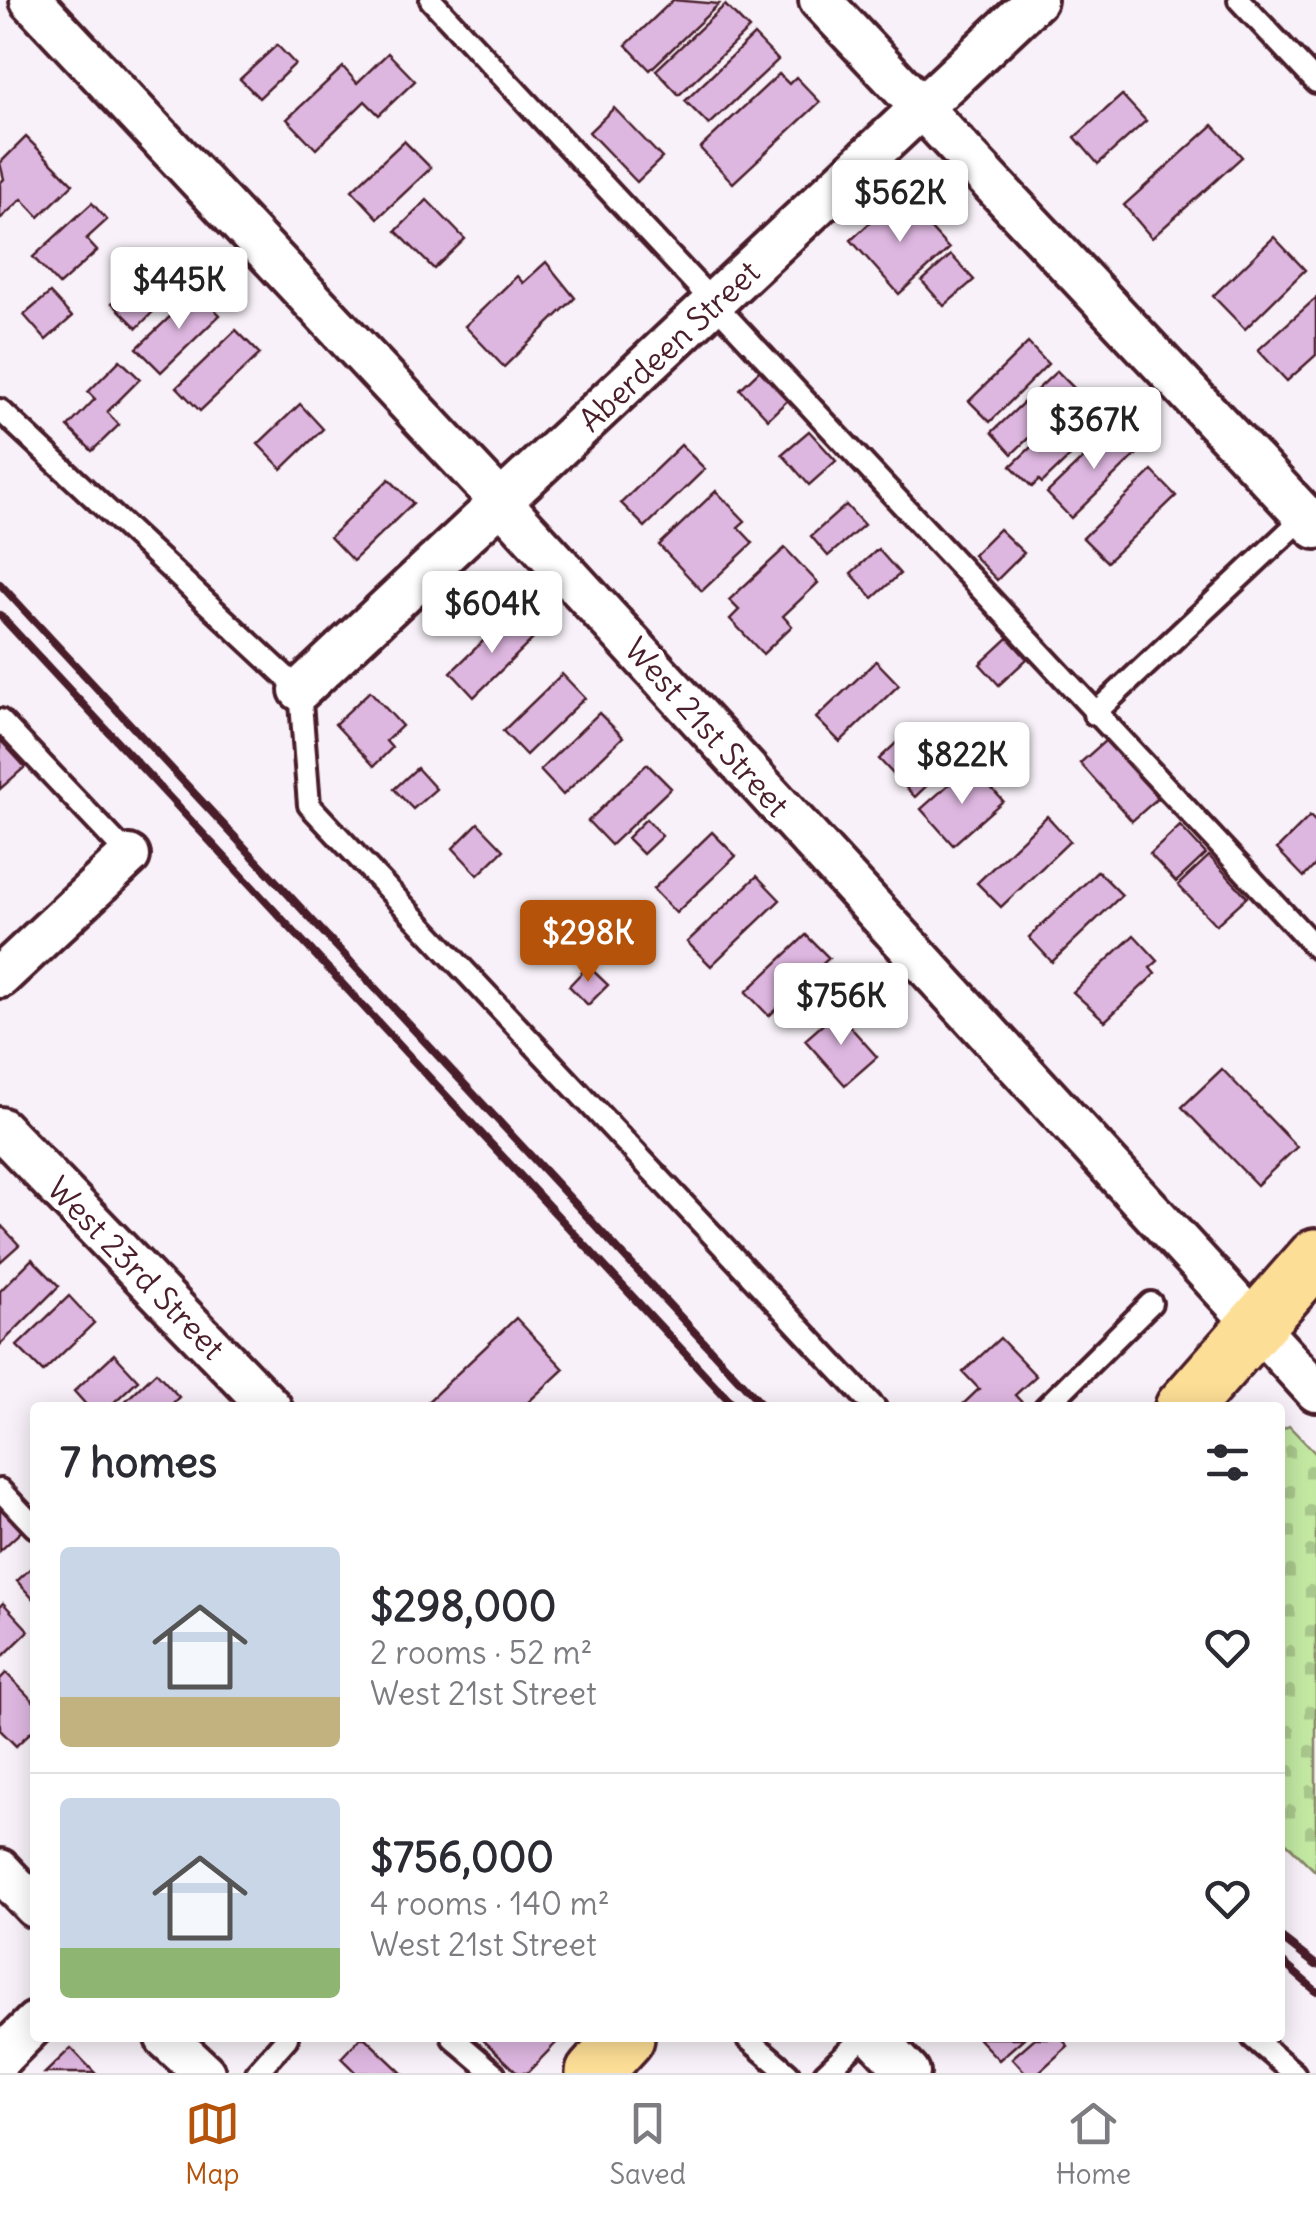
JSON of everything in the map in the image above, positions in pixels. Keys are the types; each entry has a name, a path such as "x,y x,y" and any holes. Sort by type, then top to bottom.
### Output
{"main road":[{"path":"1188,1402 1315,1260"},
{"path":"594,2073 622,2042"}],"street":[{"name":"West 21st Street","path":"31,0 502,503 1255,1326 1314,1384"},
{"path":"820,0 1310,522"},
{"name":"Aberdeen Street","path":"300,690 1036,0"},
{"path":"0,976 129,856"},
{"name":"West 23rd Street","path":"0,1128 266,1402"},
{"path":"0,1870 30,1902"},
{"path":"0,2058 30,2028"},
{"path":"170,2042 204,2073"},
{"path":"880,2042 909,2073"}],"lane":[{"path":"431,0 1316,948"},
{"path":"1239,0 1316,82"},
{"path":"0,410 300,690 309,805 869,1402"},
{"path":"1094,714 1310,522"},
{"path":"0,720 129,856"},
{"path":"1051,1402 1151,1302"},
{"path":"0,1490 30,1522"},
{"path":"256,2073 283,2042"},
{"path":"458,2042 494,2073"},
{"path":"751,2042 788,2073"},
{"path":"825,2073 858,2042"},
{"path":"1258,2042 1294,2073"}],"green space":[{"path":"1289,1426 1316,1454 1316,1872 1285,1842 1285,1428"}],"building":[{"path":"673,0 719,4 650,70 626,45"},
{"path":"725,5 749,29 679,95 656,70"},
{"path":"754,35 778,60 709,125 685,101"},
{"path":"277,45 295,64 259,98 240,79"},
{"path":"388,53 415,81 379,115 365,101 316,149 287,119 343,67 357,83"},
{"path":"779,74 789,84 796,77 820,102 733,183 700,148"},
{"path":"1122,95 1146,121 1098,164 1075,137"},
{"path":"614,108 662,158 637,182 589,132"},
{"path":"1213,125 1242,157 1152,238 1124,205"},
{"path":"26,137 73,184 39,217 22,199 0,219 0,183 4,179 0,163"},
{"path":"404,141 431,168 378,218 352,190"},
{"path":"900,195 949,249 899,294 851,240"},
{"path":"427,200 465,239 434,269 396,231"},
{"path":"92,203 107,220 86,239 97,251 59,285 33,257"},
{"path":"1274,237 1305,270 1245,329 1213,296"},
{"path":"161,253 186,278 137,328 112,303"},
{"path":"951,255 974,280 944,306 922,281"},
{"path":"546,262 575,298 504,367 465,326 517,276 523,283"},
{"path":"197,291 220,315 161,372 137,348"},
{"path":"50,293 72,317 46,340 24,315"},
{"path":"1316,298 1316,355 1287,381 1258,350"},
{"path":"236,330 260,354 200,411 177,387"},
{"path":"1028,343 1048,364 990,422 969,401"},
{"path":"120,360 140,379 107,412 119,425 92,451 68,427 95,399 88,392"},
{"path":"760,370 789,399 768,419 740,389"},
{"path":"1057,371 1077,391 1012,454 992,432"},
{"path":"1088,393 1111,417 1042,483 1039,480 1032,487 1011,466"},
{"path":"300,404 323,429 282,469 258,444"},
{"path":"1117,426 1140,451 1071,518 1047,493"},
{"path":"809,431 836,461 809,485 782,454"},
{"path":"681,445 705,469 645,527 621,503"},
{"path":"1152,471 1176,496 1107,562 1083,538"},
{"path":"389,479 413,503 353,561 330,537"},
{"path":"716,491 745,521 738,527 753,543 702,591 659,545"},
{"path":"846,505 864,525 828,556 811,536"},
{"path":"999,529 1024,553 997,580 973,555"},
{"path":"785,548 818,583 783,616 792,626 763,654 730,619 739,610 729,600"},
{"path":"878,549 900,574 873,598 851,573"},
{"path":"510,615 533,639 474,697 451,672"},
{"path":"1008,638 1027,659 999,685 980,664"},
{"path":"876,661 899,685 840,742 816,718"},
{"path":"562,674 585,698 526,755 503,731"},
{"path":"370,691 402,726 386,741 392,748 374,766 335,724"},
{"path":"599,713 623,737 563,795 540,770"},
{"path":"912,728 948,765 915,797 879,759"},
{"path":"1106,740 1158,798 1132,821 1080,763"},
{"path":"0,742 25,767 0,789"},
{"path":"647,764 671,788 611,845 588,821"},
{"path":"417,768 436,789 413,809 394,789"},
{"path":"978,773 1003,801 953,845 921,809 957,777 964,785"},
{"path":"1047,816 1070,841 1001,907 977,883"},
{"path":"1310,816 1316,822 1316,864 1304,877 1277,849"},
{"path":"646,819 662,836 643,854 627,838"},
{"path":"478,823 504,850 478,875 453,848"},
{"path":"1180,826 1206,854 1176,882 1150,854"},
{"path":"712,832 736,856 676,913 653,889"},
{"path":"1209,856 1247,897 1216,925 1178,885"},
{"path":"1098,871 1122,895 1052,962 1029,937"},
{"path":"757,876 780,900 711,966 687,942"},
{"path":"806,935 829,958 769,1016 746,992"},
{"path":"1134,935 1158,961 1150,968 1155,974 1105,1021 1073,992"},
{"path":"588,966 608,985 588,1005 569,986"},
{"path":"837,1012 877,1057 845,1085 805,1040"},
{"path":"1222,1069 1297,1147 1257,1185 1182,1107"},
{"path":"0,1224 19,1245 0,1262"},
{"path":"32,1259 59,1286 0,1345 0,1291"},
{"path":"69,1296 94,1323 43,1372 17,1346"},
{"path":"516,1318 564,1369 528,1402 427,1402"},
{"path":"1000,1338 1036,1376 1015,1395 1021,1402 965,1402 979,1389 963,1372"},
{"path":"114,1354 138,1380 114,1402 84,1402 74,1391"},
{"path":"156,1372 179,1397 174,1402 124,1402"},
{"path":"0,1502 25,1528 0,1551"},
{"path":"30,1569 30,1595 17,1581"},
{"path":"3,1603 29,1631 0,1659 0,1606"},
{"path":"6,1673 30,1698 30,1733 16,1746 0,1730 0,1679"},
{"path":"356,2042 369,2042 402,2073 356,2073 341,2058"},
{"path":"485,2042 557,2042 527,2073 518,2073"},
{"path":"982,2042 1019,2042 999,2060"},
{"path":"1030,2042 1064,2042 1068,2046 1038,2073 1026,2073 1012,2058"},
{"path":"71,2048 95,2073 45,2073"}],"railway":[{"path":"0,584 759,1402"},
{"path":"0,615 730,1402"},
{"path":"1285,1941 1316,1965"},
{"path":"1285,1964 1316,1991"}]}
